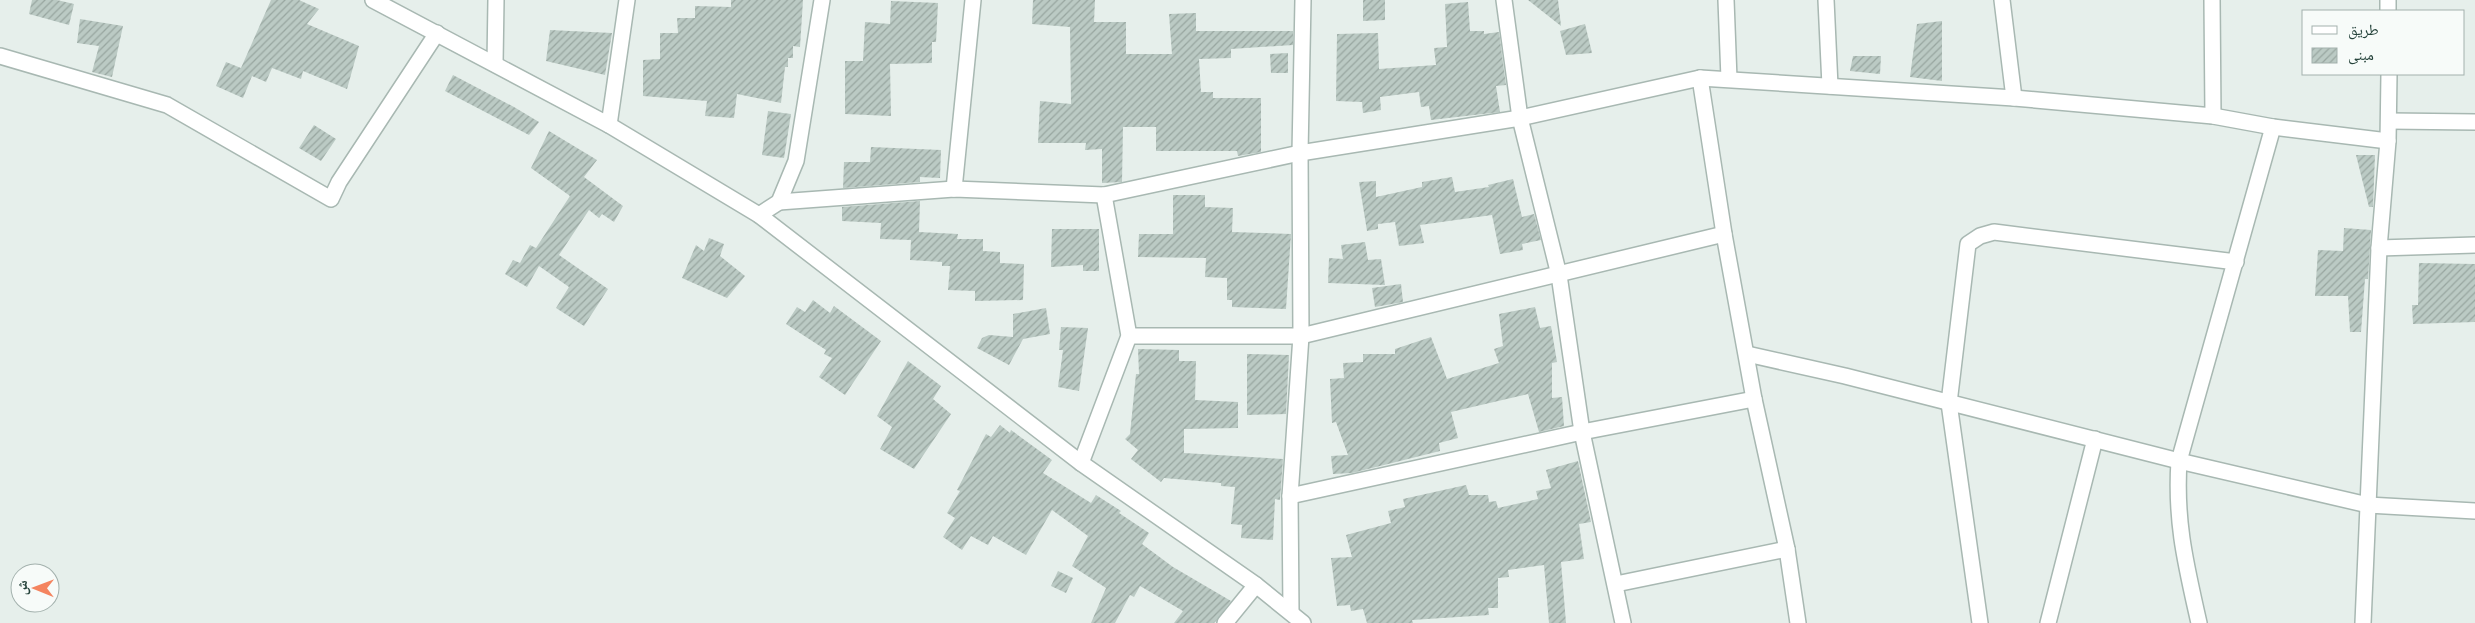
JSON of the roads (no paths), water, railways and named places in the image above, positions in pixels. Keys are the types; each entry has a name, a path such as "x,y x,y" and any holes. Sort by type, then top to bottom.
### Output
{"street":[{"path":"373,0 609,125 759,215 1081,463 1256,585 1303,623"},
{"path":"495,63 496,0"},
{"path":"609,125 628,0"},
{"path":"779,202 796,161 822,0"},
{"path":"954,189 972,0"},
{"path":"1291,612 1290,496 1301,336 1300,153 1303,0"},
{"path":"1504,0 1520,118 1559,275 1582,432 1623,623"},
{"path":"1726,0 1729,79"},
{"path":"1826,0 1830,86"},
{"path":"2002,0 2014,98"},
{"path":"2212,0 2213,116"},
{"path":"0,56 167,104 331,198 339,182 437,33"},
{"path":"2363,623 2380,248 2389,121 2388,75"},
{"path":"759,215 779,202 954,189 1104,195 1300,153 1520,118 1700,78 2014,98 2213,116 2273,127 2388,141"},
{"path":"1700,78 1724,234 1754,398 1787,549 1798,623"},
{"path":"2389,121 2475,122"},
{"path":"2199,623 2180,538 2177,495 2179,461 2273,127"},
{"path":"1081,463 1129,336 1104,195"},
{"path":"1980,623 1949,403 1968,244 1980,236 1994,232 2236,262"},
{"path":"1129,336 1301,336 1724,234"},
{"path":"2380,248 2475,246"},
{"path":"1747,354 1845,376 2179,461 2368,505 2475,511"},
{"path":"1290,496 1582,432 1754,398"},
{"path":"2048,623 2095,439"},
{"path":"1616,584 1787,549"},
{"path":"1225,623 1256,585"}]}
